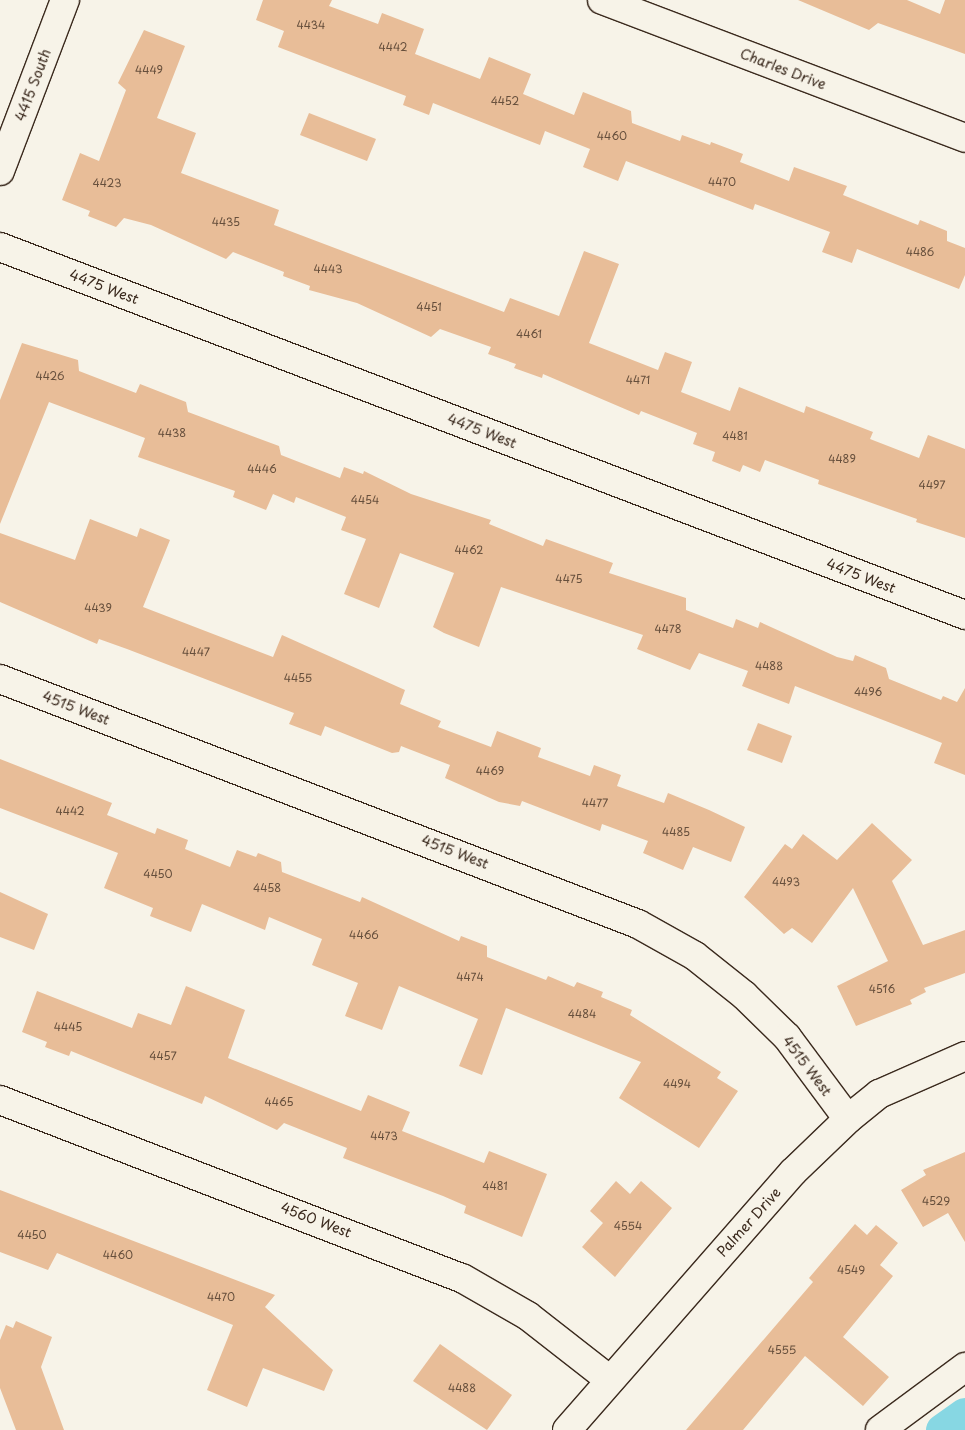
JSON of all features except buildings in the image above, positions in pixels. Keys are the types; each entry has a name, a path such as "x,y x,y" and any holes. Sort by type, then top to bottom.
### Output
{"street":[{"name":"4415 South","path":"0,171 65,0"},
{"name":"Charles Drive","path":"602,0 965,138"},
{"name":"4475 West","path":"0,247 965,615"},
{"name":"4515 West","path":"0,679 638,924 695,956 744,995 787,1037 848,1119"},
{"name":"Palmer Drive","path":"567,1430 793,1172 848,1119 880,1094 965,1056"},
{"name":"4560 West","path":"0,1100 462,1278 528,1316 610,1380"},
{"path":"880,1430 965,1367"}],"waterway":[{"path":"942,1430 965,1414"}]}
